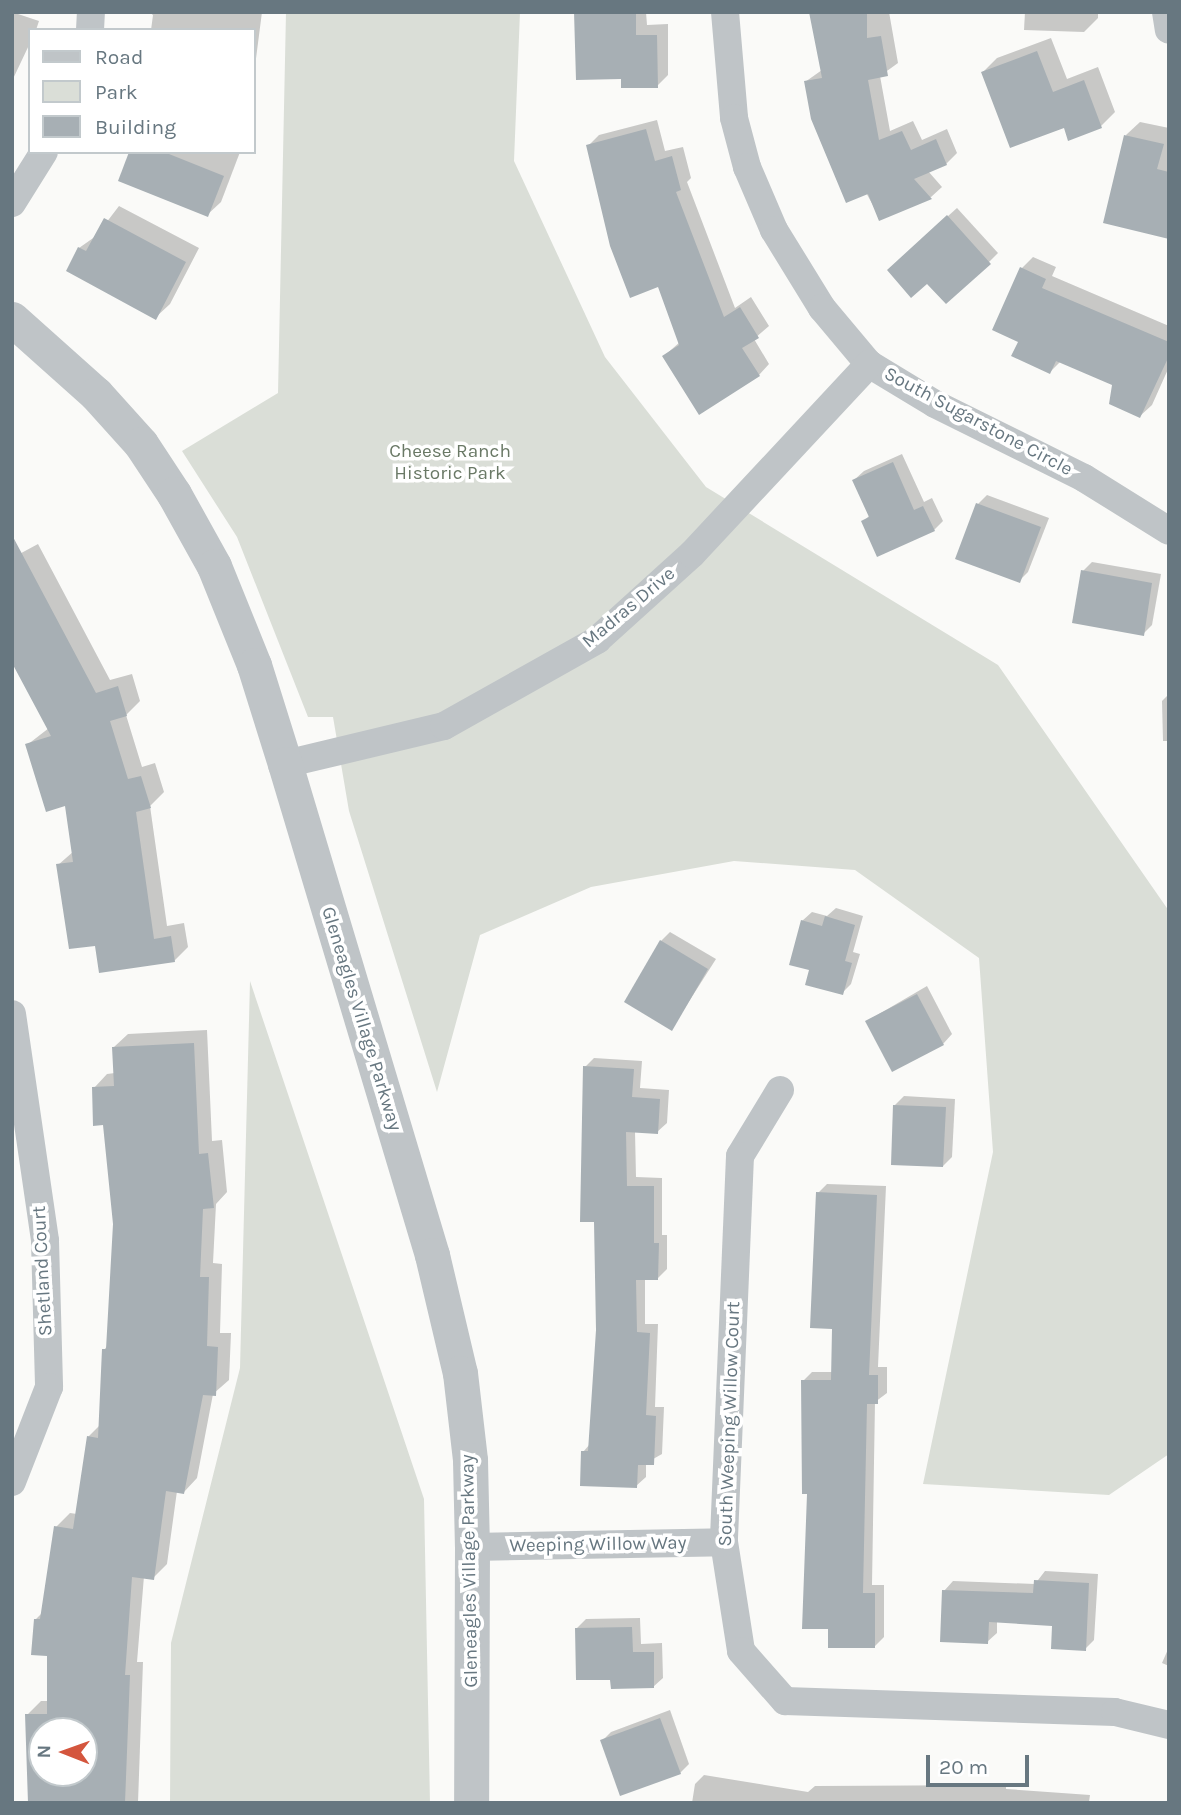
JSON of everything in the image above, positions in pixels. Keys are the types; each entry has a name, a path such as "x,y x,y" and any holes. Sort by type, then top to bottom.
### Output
{"street":[{"name":"South Sugarstone Circle","path":"725,12 734,118 747,167 774,230 822,308 869,364 935,404 1084,478 1169,531"},
{"path":"1166,12 1169,30"},
{"path":"12,203 43,154"},
{"name":"Gleneagles Village Parkway","path":"12,319 96,394 141,444 174,494 214,566 254,665 285,764 432,1255 460,1373 470,1460 471,1803"},
{"name":"Madras Drive","path":"285,764 444,726 597,640 692,554 869,364"},
{"name":"Shetland Court","path":"12,1014 45,1241 49,1387 12,1482"},
{"name":"South Weeping Willow Court","path":"780,1090 740,1156 724,1542 741,1651 785,1701 1115,1712 1169,1725"},
{"name":"Weeping Willow Way","path":"472,1547 724,1542"}],"green space":[{"name":"Cheese Ranch Historic Park","path":"286,12 520,12 514,161 605,357 706,487 998,665 1169,911 1169,1454 1109,1495 923,1484 993,1152 979,958 855,870 734,861 591,887 480,935 437,1092 349,811 333,717 308,717 237,537 182,451 278,393"},
{"path":"250,981 424,1499 430,1803 170,1803 171,1643 240,1368"}],"building":[{"path":"574,12 636,12 636,35 657,35 658,88 621,88 621,79 576,80"},
{"path":"809,12 867,12 867,38 881,36 888,76 868,80 879,140 902,131 911,150 936,139 947,165 914,179 932,199 879,221 868,194 846,203 811,119 804,81 822,78"},
{"path":"1037,51 1053,92 1084,80 1102,128 1068,141 1064,128 1010,148 981,72"},
{"path":"646,129 655,161 672,156 681,190 676,192 724,317 740,307 759,338 742,348 760,376 699,415 662,356 679,345 658,287 630,298 610,246 586,145"},
{"path":"1124,135 1164,144 1157,169 1169,172 1169,239 1103,223"},
{"path":"128,154 169,154 224,176 208,217 118,181"},
{"path":"947,215 991,264 946,304 927,284 911,298 887,270"},
{"path":"104,218 186,262 156,320 66,271 78,247 86,251"},
{"path":"1020,267 1046,279 1042,288 1169,342 1169,356 1140,418 1109,404 1112,385 1056,361 1050,374 1011,356 1018,342 992,330"},
{"path":"893,462 914,510 923,506 935,531 877,557 861,521 869,517 852,480"},
{"path":"976,503 1041,527 1020,583 955,559"},
{"path":"12,535 96,693 118,686 127,716 110,721 128,779 141,776 151,808 136,812 154,939 171,936 175,962 99,973 95,946 69,949 56,864 73,862 65,806 46,812 25,744 51,736 12,663"},
{"path":"1081,570 1152,583 1144,636 1072,623"},
{"path":"825,916 855,925 845,961 852,963 843,995 805,985 809,970 789,965 801,920 822,926"},
{"path":"660,940 708,969 672,1031 624,1002"},
{"path":"917,994 944,1045 892,1072 865,1021"},
{"path":"194,1043 199,1154 208,1153 214,1208 203,1209 200,1277 209,1277 207,1346 218,1347 216,1396 203,1395 184,1494 166,1491 154,1580 132,1577 125,1675 130,1675 125,1803 28,1803 25,1714 47,1714 47,1656 31,1655 34,1619 40,1619 54,1526 73,1529 87,1436 98,1438 102,1349 106,1349 113,1224 103,1125 93,1126 92,1087 114,1086 112,1047"},
{"path":"583,1066 634,1069 632,1097 660,1099 658,1134 626,1132 627,1186 654,1186 654,1243 659,1243 658,1280 636,1280 637,1332 650,1333 646,1415 656,1416 654,1465 638,1465 637,1488 580,1486 581,1451 588,1451 596,1330 594,1222 580,1222"},
{"path":"893,1105 946,1107 943,1167 891,1165"},
{"path":"816,1192 877,1195 869,1375 878,1375 878,1404 867,1404 863,1593 875,1593 875,1648 828,1648 828,1629 802,1629 807,1494 802,1494 801,1380 831,1380 832,1329 810,1328"},
{"path":"1034,1580 1089,1583 1086,1651 1051,1649 1052,1626 989,1622 988,1644 940,1642 942,1590 1033,1593"},
{"path":"632,1627 633,1652 654,1652 654,1688 611,1689 610,1680 576,1680 575,1628"},
{"path":"660,1718 681,1774 620,1796 600,1740"}]}
